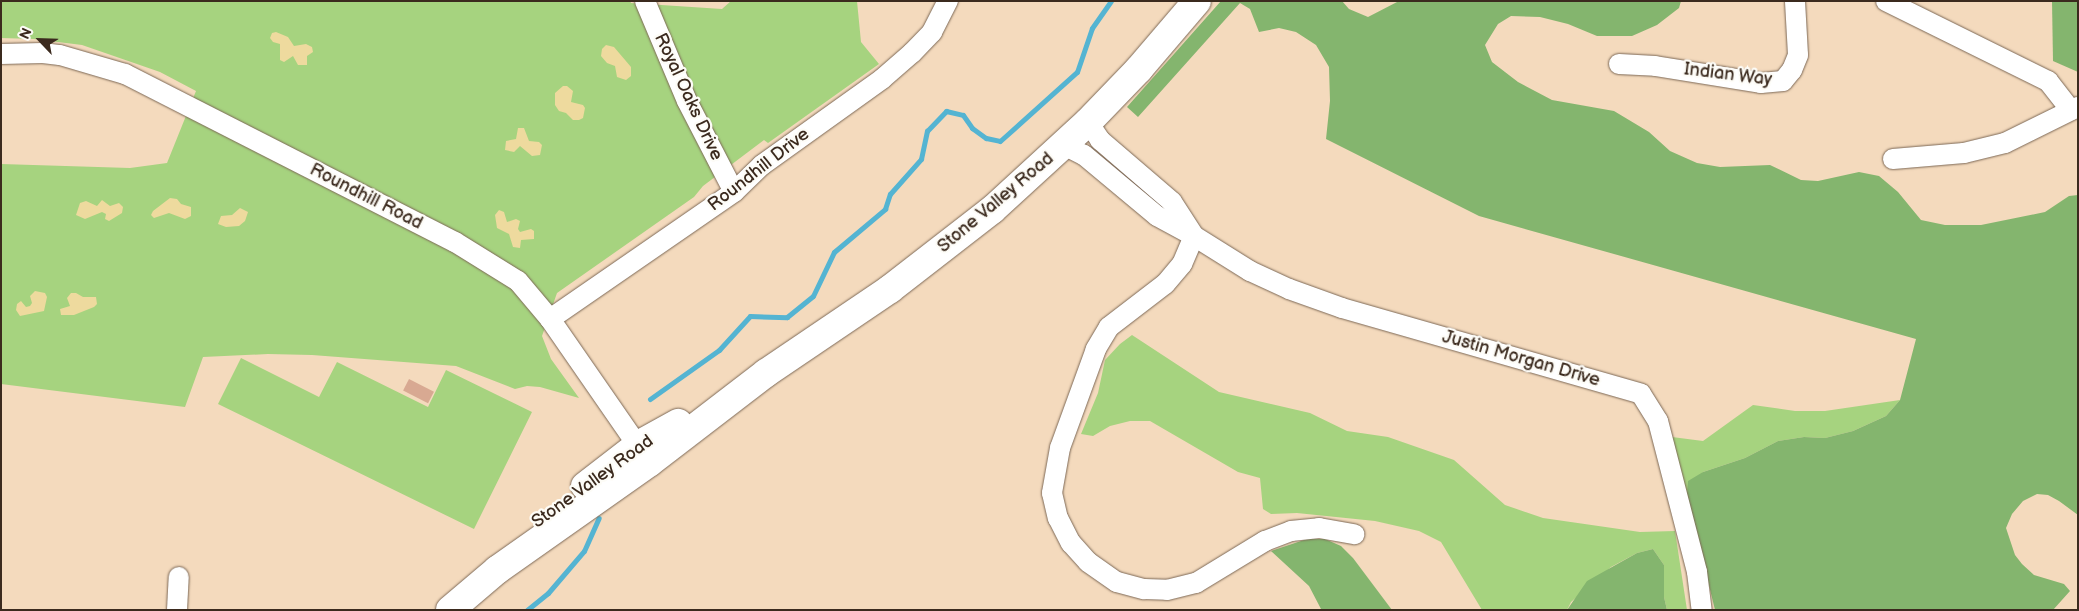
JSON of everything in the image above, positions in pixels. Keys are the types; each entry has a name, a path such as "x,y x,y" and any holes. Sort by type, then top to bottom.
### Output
{"street":[{"name":"Royal Oaks Drive","path":"645,1 687,101 734,192"},
{"name":"Roundhill Drive","path":"550,318 734,192 762,164 882,79 912,53 932,32 948,1"},
{"name":"Stone Valley Road","path":"432,610 491,557 898,283 992,210 1088,122 1139,69 1197,1"},
{"name":"Indian Way","path":"1619,64 1655,66 1761,83 1783,81 1792,70 1798,55 1795,1"},
{"path":"1886,1 2048,81 2075,108 2005,143 1964,153 1893,159"},
{"name":"Roundhill Road","path":"1,54 43,52 60,55 125,74 455,242 518,281 550,318 644,454"},
{"path":"1088,122 1100,140 1172,202 1194,236 1182,264 1165,284 1109,327 1096,349 1060,448 1052,493 1058,518 1070,543 1088,562 1116,582 1144,589 1167,590 1196,583 1265,541 1291,532 1319,528 1354,534"},
{"name":"Justin Morgan Drive","path":"1064,145 1084,155 1157,216 1194,236 1250,271 1324,302 1641,394 1658,421 1697,572 1702,610"},
{"name":"Stone Valley Road","path":"450,610 497,570 644,454"},
{"path":"177,610 180,577"}],"green space":[{"path":"1,1 630,1 631,3 722,9 731,1 857,1 861,42 879,64 768,143 764,140 703,186 694,197 557,293 542,336 551,359 579,398 540,387 527,386 515,389 456,366 312,355 268,354 203,357 185,407 1,384 1,164 130,168 167,163 196,91 160,72 82,45 34,39 1,38"},
{"path":"1221,1 1342,1 1349,9 1368,17 1399,1 1681,1 1679,8 1657,25 1632,36 1597,36 1568,24 1540,17 1511,16 1498,24 1485,45 1492,62 1518,82 1552,100 1614,111 1649,132 1670,151 1697,163 1720,167 1770,165 1801,180 1818,181 1859,172 1879,176 1898,192 1921,220 1945,225 1981,225 2045,212 2069,196 2078,195 2078,515 2048,495 2037,494 2023,501 2012,514 2006,528 2015,555 2022,564 2034,575 2064,584 2070,591 2053,610 1715,610 1687,495 1688,481 1703,472 1745,458 1778,441 1804,437 1825,438 1853,431 1886,416 1900,400 1916,339 1479,216 1326,139 1330,101 1329,67 1316,45 1296,32 1279,28 1259,32 1250,9 1240,3 1138,117 1127,107"},
{"path":"2052,1 2078,1 2078,72 2053,61"},
{"path":"1132,335 1219,392 1310,413 1347,431 1388,437 1454,460 1505,505 1543,518 1640,532 1675,531 1687,610 1667,610 1664,597 1664,565 1653,549 1637,553 1611,567 1571,602 1567,610 1482,610 1441,542 1419,531 1375,521 1297,513 1271,514 1263,509 1260,478 1238,472 1150,421 1130,421 1110,426 1093,436 1081,434 1098,393 1105,360 1120,344"},
{"path":"241,358 319,397 337,362 428,407 446,370 532,412 474,529 218,404"},
{"path":"1900,400 1886,416 1853,431 1825,438 1804,437 1778,441 1745,458 1703,472 1687,495 1672,437 1703,441 1753,405 1795,411 1825,411"},
{"path":"1307,539 1325,539 1341,546 1353,558 1392,610 1321,609 1309,586 1271,551"},
{"path":"1653,549 1664,565 1664,597 1667,610 1567,610 1587,581 1637,553"}],"sand":[{"path":"276,32 288,37 294,46 306,44 312,47 313,52 307,56 307,65 298,65 293,56 284,62 280,60 280,44 273,42 270,38 272,33"},
{"path":"606,45 614,47 631,67 631,76 626,80 617,77 615,66 607,63 601,56 602,49"},
{"path":"563,86 567,86 573,91 571,102 583,105 585,108 583,118 573,120 566,113 559,111 555,105 555,93"},
{"path":"518,128 524,128 529,141 539,142 542,145 540,155 532,156 520,146 514,152 505,150 506,141 516,139"},
{"path":"170,198 177,199 181,204 191,207 191,216 185,219 169,213 154,218 151,215 153,211"},
{"path":"102,200 110,206 119,203 123,207 122,213 109,221 105,219 106,214 102,212 85,219 76,215 80,203 86,201 97,206"},
{"path":"240,208 248,212 245,221 239,226 226,227 218,224 221,216 232,215"},
{"path":"499,210 504,212 507,222 516,219 520,221 518,229 520,232 531,229 534,231 534,239 521,240 520,248 513,247 509,234 497,228 495,215"},
{"path":"35,291 45,293 47,297 44,311 20,316 16,310 17,304 21,301 26,307 30,306 32,303 30,296"},
{"path":"71,293 76,293 83,297 96,297 97,304 74,315 61,315 60,309 70,306 67,298"}],"building":[{"path":"409,379 434,392 428,403 403,391"}],"waterway":[{"path":"650,399 719,350 750,316 787,317 813,296 834,252 885,209 890,194 921,159 927,131 946,111 963,115 972,128 986,138 1000,141 1077,72 1092,28 1111,1"},
{"path":"527,610 548,593 584,551 599,518"}]}
